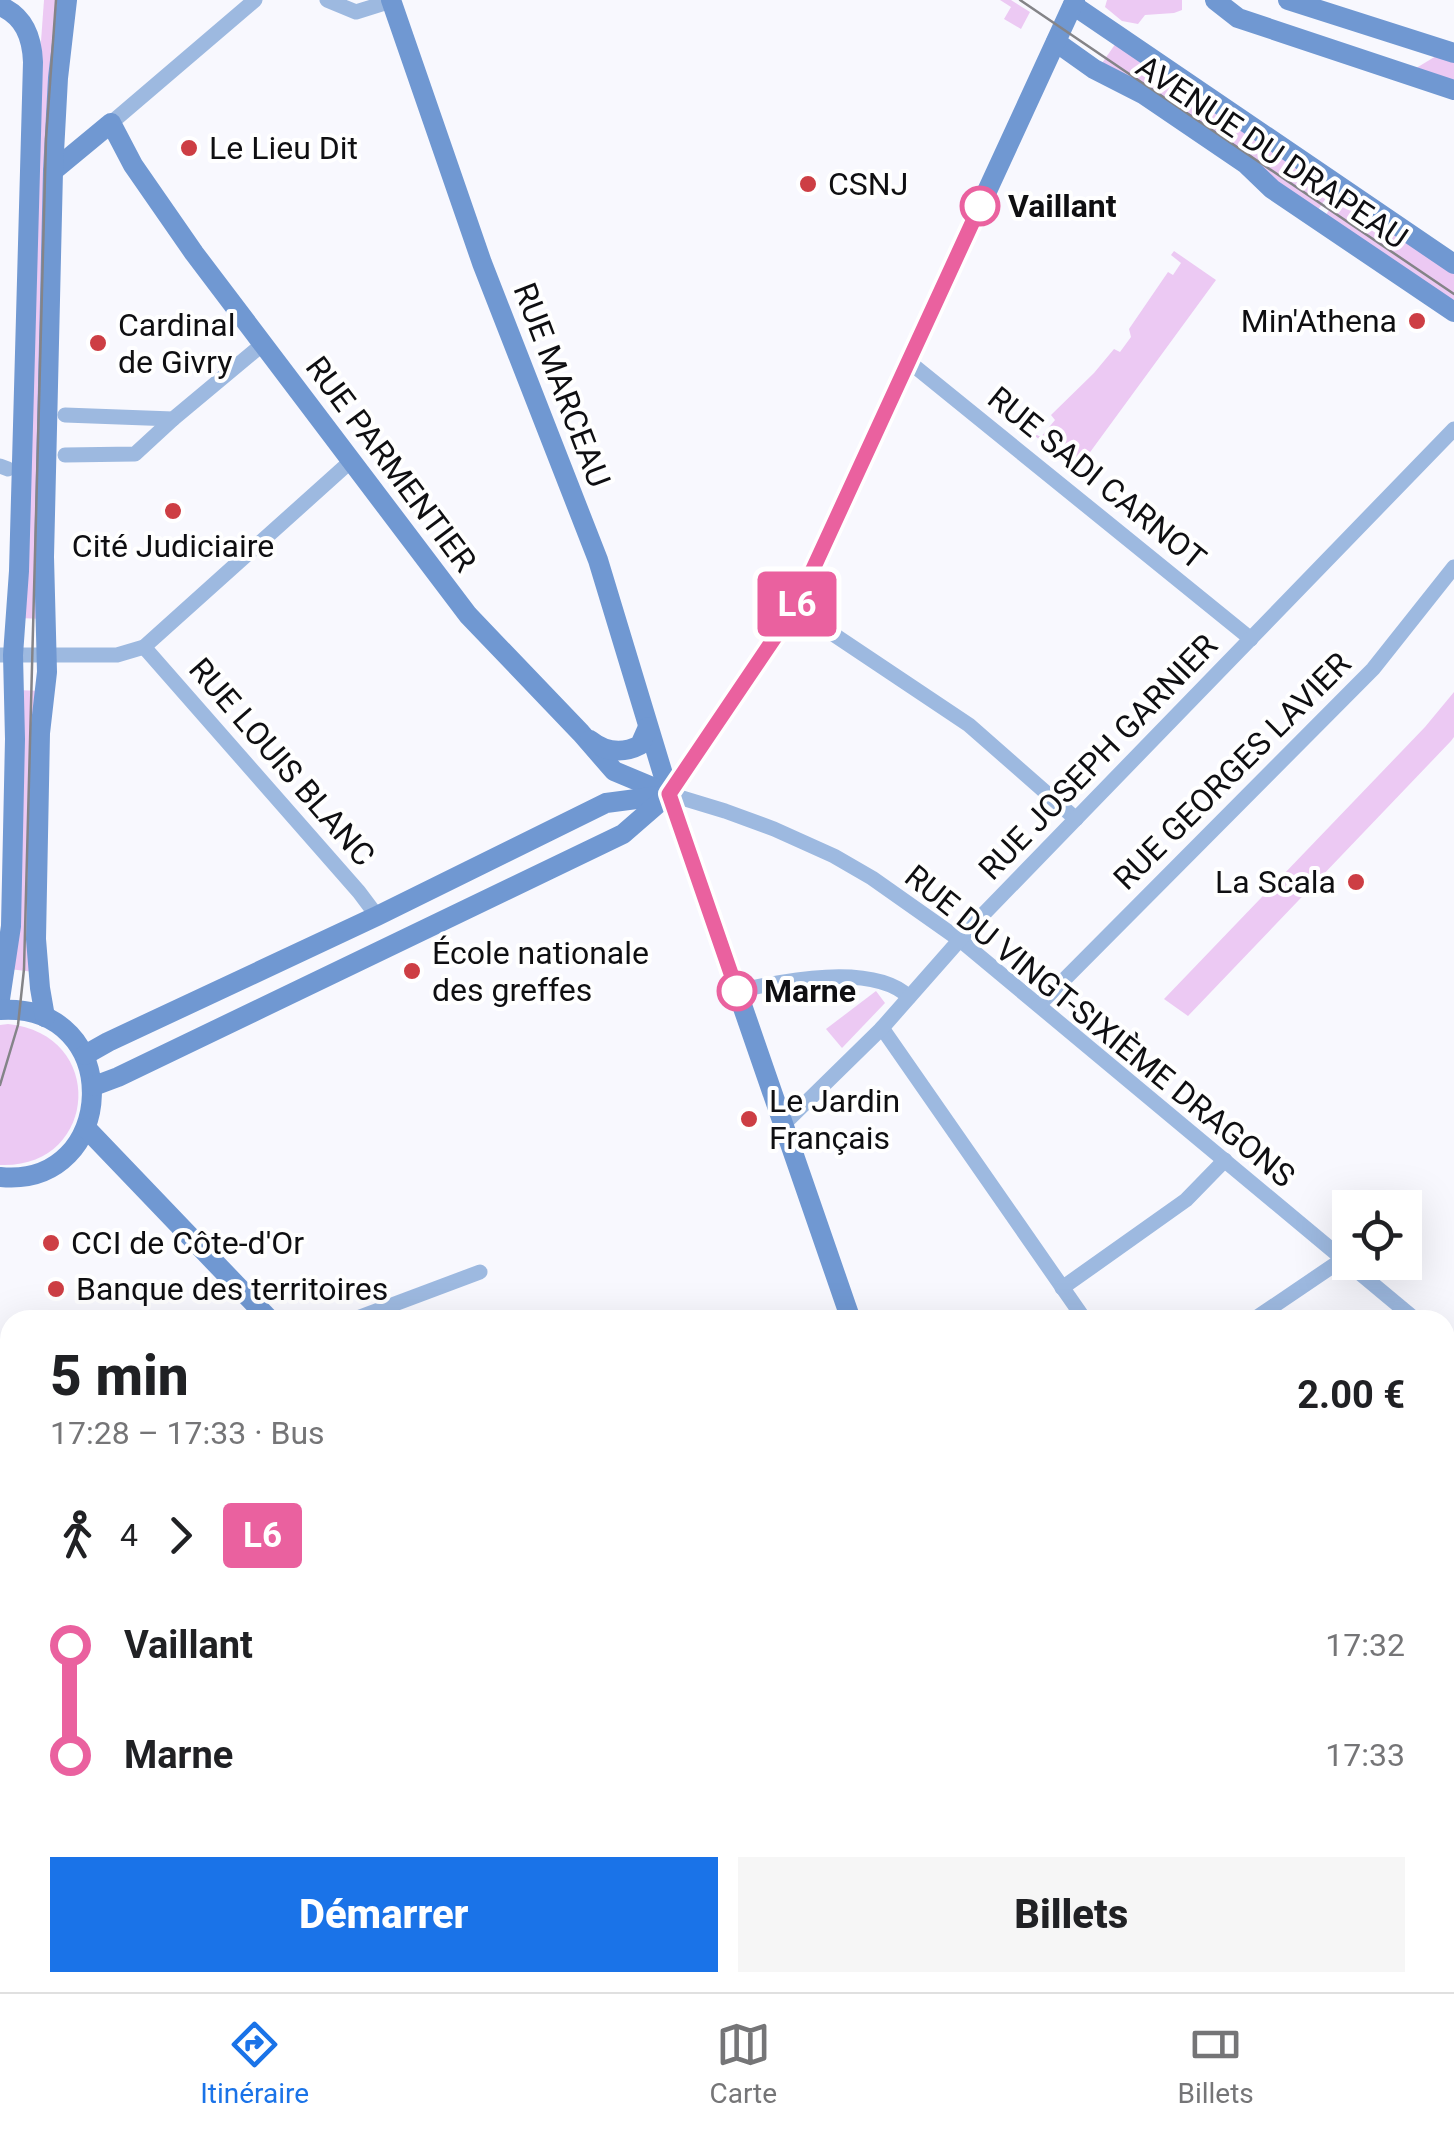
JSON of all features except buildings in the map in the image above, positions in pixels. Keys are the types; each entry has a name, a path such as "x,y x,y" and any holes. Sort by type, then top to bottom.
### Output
{"main road":[{"path":"46,1017 36,938 40,733 46,656 44,557 53,171 67,0"},
{"name":"RUE MARCEAU","path":"391,0 482,263 598,560 669,794 848,1310"},
{"path":"1214,0 1238,18 1454,90"},
{"path":"1288,0 1454,53"},
{"path":"94,1086 623,834 669,794 796,606 1074,3"},
{"name":"AVENUE DU DRAPEAU","path":"1074,3 1454,264"},
{"path":"0,6 25,26 33,62 19,571 6,655 16,738 11,926 0,999"},
{"name":"AVENUE DU DRAPEAU","path":"1056,42 1094,69 1143,94 1246,164 1272,189 1454,312"},
{"path":"53,171 111,124"},
{"name":"RUE PARMENTIER","path":"111,124 132,165 194,253 468,616 614,771 669,794"},
{"path":"580,732 598,746 622,751 640,745 648,728"},
{"path":"85,1055 606,803 669,794"},
{"path":"376,916 392,945"},
{"path":"0,1010 20,1009 46,1017 64,1029 85,1055 94,1086 93,1107 78,1142 55,1164 25,1176 0,1177"},
{"path":"86,1128 260,1310"}],"street":[{"path":"111,124 255,0"},
{"path":"327,0 356,12 391,0"},
{"path":"65,455 135,454 263,344"},
{"name":"RUE SADI CARNOT","path":"908,361 1252,638"},
{"path":"65,415 173,419"},
{"name":"RUE JOSEPH GARNIER","path":"784,1124 882,1028 1076,818 1454,429"},
{"path":"6,655 117,656 144,647 352,462"},
{"name":"RUE GEORGES LAVIER","path":"1039,1005 1372,669 1454,568"},
{"path":"796,606 969,725 1076,818"},
{"name":"RUE LOUIS BLANC","path":"144,647 376,916"},
{"name":"RUE DU VINGT-SIXIÈME DRAGONS","path":"669,794 725,811 834,856 872,878 960,940 1332,1250"},
{"path":"737,991 820,978 869,978 899,987 908,997"},
{"path":"882,1028 1078,1310"},
{"path":"1062,1288 1186,1200 1224,1160"},
{"path":"1268,1310 1332,1266"},
{"path":"379,1310 480,1272"},
{"name":"RUE DU VINGT-SIXIÈME DRAGONS","path":"1368,1280 1404,1310"}],"shaded area":[{"path":"44,0 63,0 43,619 19,618"},
{"path":"1000,0 1011,0 1030,12 1021,29 1004,19 1011,7"},
{"path":"1107,0 1182,0 1182,10 1145,15 1138,24 1122,21 1105,7"},
{"path":"1116,43 1332,189 1316,213 1100,66"},
{"path":"1441,53 1454,58 1454,84 1413,70"},
{"path":"1339,194 1454,271 1454,306 1324,218"},
{"path":"1174,251 1216,280 1077,470 1035,436 1041,437 1055,420 1051,415 1114,349 1120,352 1131,337 1129,329 1168,272 1173,275 1181,263 1171,255"},
{"path":"17,690 41,691 34,972 9,969"},
{"path":"1454,692 1451,741 1188,1016 1164,999 1425,727"},
{"path":"876,991 885,1003 842,1048 826,1029"},
{"path":"0,1025 40,1033 63,1051 75,1074 78,1100 72,1125 57,1146 33,1160 0,1165"}],"tram line":[{"path":"0,1085 18,1025 24,969 46,139 56,0"},
{"path":"1020,0 1454,294"}],"bus line":[{"name":"L6","path":"737,991 669,794 796,606 980,206"}],"place":[{"name":"Le Lieu Dit","path":"189,148"},
{"name":"CSNJ","path":"808,184"},
{"name":"Vaillant","path":"980,206"},
{"name":"Min'Athena","path":"1417,321"},
{"name":"Cardinal de Givry","path":"98,343"},
{"name":"Cité Judiciaire","path":"173,511"},
{"name":"La Scala","path":"1356,882"},
{"name":"École nationale des greffes","path":"412,971"},
{"name":"Marne","path":"737,991"},
{"name":"Le Jardin Français","path":"749,1119"},
{"name":"CCI de Côte-d'Or","path":"51,1243"},
{"name":"Banque des territoires","path":"56,1289"}]}
